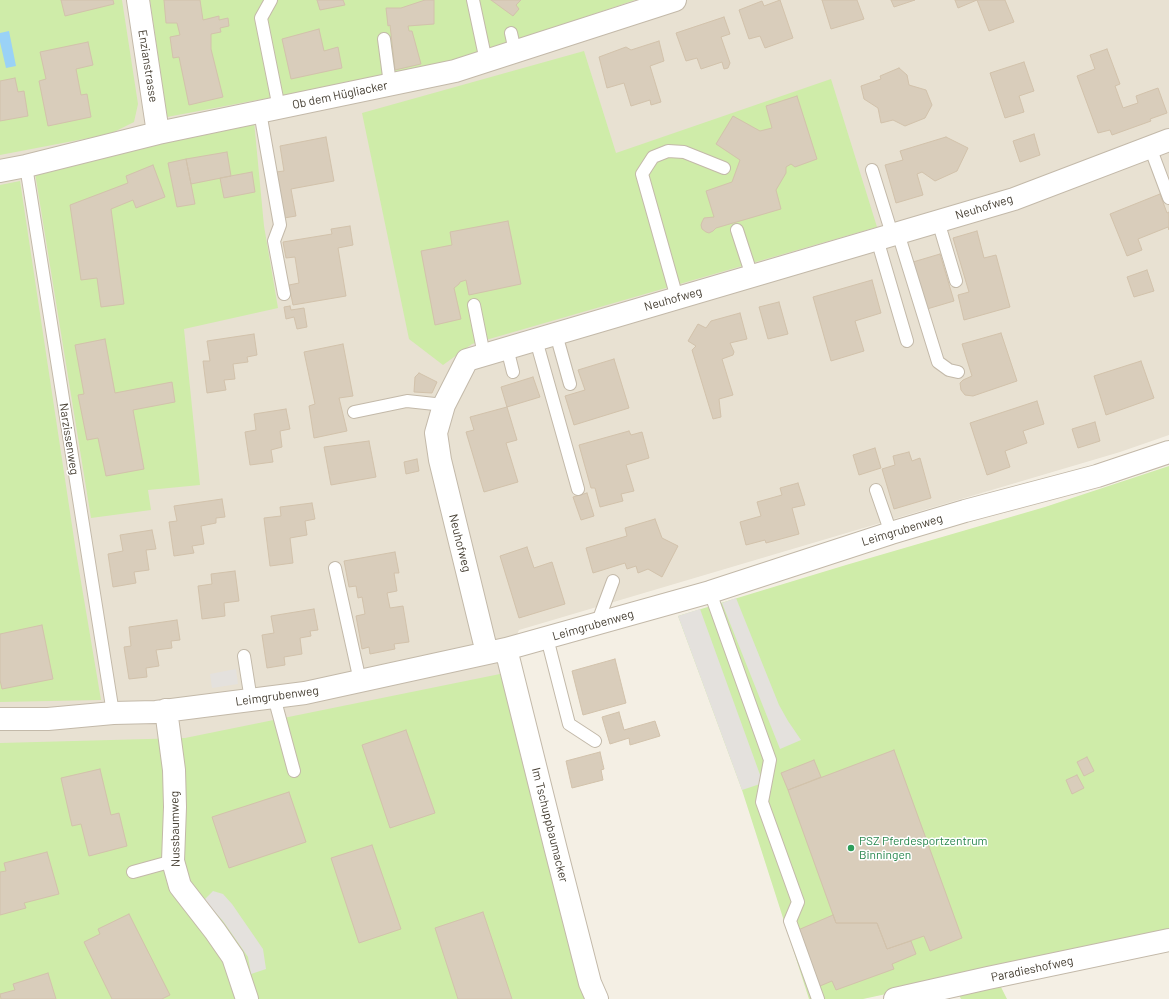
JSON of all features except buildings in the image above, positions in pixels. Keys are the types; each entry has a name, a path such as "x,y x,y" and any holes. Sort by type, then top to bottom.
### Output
{"street":[{"name":"Enzianstrasse","path":"138,0 158,133"},
{"name":"Ob dem Hügliacker","path":"0,171 26,166 158,133 455,71 486,61 513,42 645,5 675,0"},
{"name":"Neuhofweg","path":"497,651 440,460 436,433 444,405 467,360 1014,198 1163,146"},
{"name":"Leimgrubenweg","path":"0,719 48,719 166,710 305,693 497,651 710,592 891,533 965,511 1097,476 1169,452"},
{"name":"Im Tschuppbaumacker","path":"497,651 556,850 590,983 597,999"},
{"name":"Nussbaumweg","path":"166,710 174,770 176,807 173,861 180,886 216,931 232,957 247,999"},
{"name":"Paradieshofweg","path":"895,999 1169,940"}],"lane":[{"path":"271,0 261,18 280,225 274,241 284,294"},
{"path":"473,0 486,61"},
{"path":"384,39 390,84"},
{"path":"1163,146 1169,198"},
{"path":"677,298 642,174 653,157 668,152 684,152 724,168"},
{"name":"Narzissenweg","path":"26,166 113,713"},
{"path":"872,170 889,235 907,341"},
{"path":"938,221 956,282"},
{"path":"737,230 752,276"},
{"path":"889,235 938,362 949,370 958,372"},
{"path":"474,305 484,355"},
{"path":"546,337 570,384"},
{"path":"546,337 578,489"},
{"path":"507,348 514,372"},
{"path":"354,412 407,401 444,405"},
{"path":"876,490 891,533"},
{"path":"335,568 360,681"},
{"path":"596,624 613,581"},
{"path":"710,592 770,760 762,802 798,902 790,921 818,999"},
{"path":"548,638 569,724 596,741"},
{"path":"244,656 251,700"},
{"path":"274,697 294,771"},
{"path":"133,872 173,861"}],"shaded area":[{"path":"0,0 1169,0 1169,435 1120,452 519,630 500,674 506,681 0,999"},
{"path":"736,598 779,705 801,740 780,749 722,603"},
{"path":"700,609 763,783 742,790 678,616"},
{"path":"236,669 238,684 212,688 210,674"},
{"path":"213,891 223,894 232,904 263,949 266,969 251,974 248,957 223,921 204,900"}],"green space":[{"path":"0,0 122,0 138,104 134,122 110,134 0,155"},
{"path":"150,0 635,0 443,65 167,117"},
{"path":"584,51 616,153 831,79 877,227 472,344 443,365 409,339 362,113"},
{"path":"254,121 264,226 278,308 184,329 200,485 148,490 151,510 91,518 35,173"},
{"path":"20,181 76,552 101,700 0,702 0,185"},
{"path":"1169,466 1169,933 863,999 809,999 742,790 678,616 1045,507"},
{"path":"500,674 506,681 588,999 0,999 0,743 185,738"},
{"path":"1000,985 1007,999 961,999 958,993"}],"water":[{"path":"9,31 16,66 6,68 0,42 0,33"}],"place":[{"name":"PSZ Pferdesportzentrum Binningen","path":"851,848"}]}
